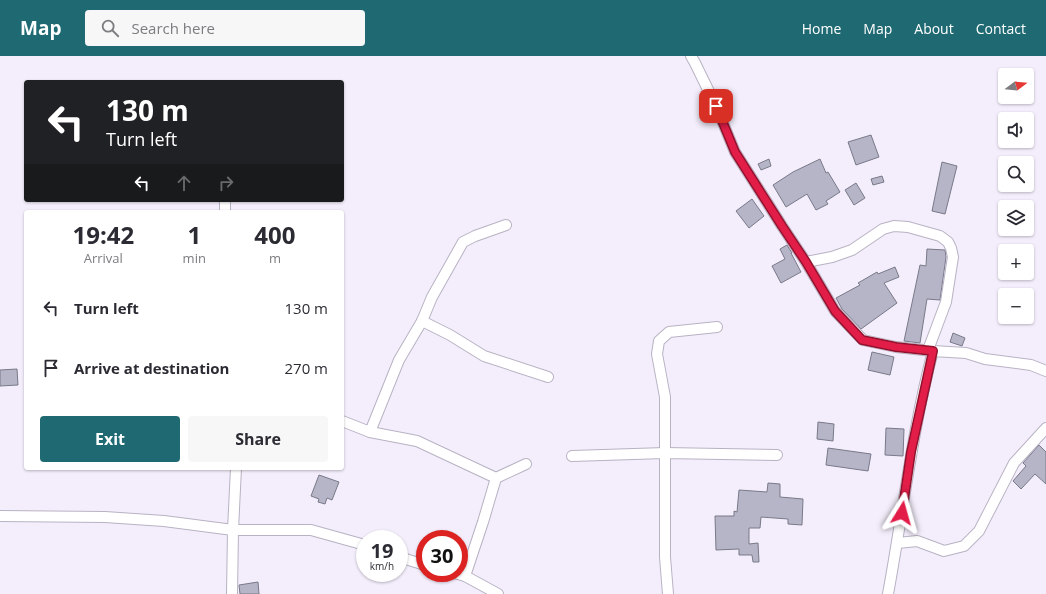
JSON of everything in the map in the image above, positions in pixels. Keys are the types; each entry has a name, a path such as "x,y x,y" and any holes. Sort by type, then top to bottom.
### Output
{"street":[{"path":"691,56 696,63 716,106 735,152 806,262 835,311 862,340 896,347 966,353 985,359 1031,365 1046,371"},
{"path":"370,432 399,360 422,321 432,296 463,242 506,225"},
{"path":"806,262 832,258 852,250 883,229 894,226 908,226 940,236 948,242 951,248 953,257 946,302 930,351 911,452 898,543 888,594"},
{"path":"422,321 450,335 484,356 548,378"},
{"path":"668,594 665,557 665,397 657,354 659,341 669,332 717,327"},
{"path":"344,422 370,432 417,441 496,478"},
{"path":"898,543 917,541 944,551 964,546 979,531 1014,463 1046,428"},
{"path":"572,456 665,453 777,455"},
{"path":"468,567 496,478 526,464"},
{"path":"232,594 236,470"},
{"path":"0,516 112,518 164,521 233,530 311,530 356,542"},
{"path":"468,578 498,594"}],"building":[{"path":"871,135 879,157 856,165 848,142"},
{"path":"769,159 771,166 761,170 758,164"},
{"path":"820,159 826,173 828,172 840,192 826,201 828,204 816,210 807,194 786,207 773,185 793,172"},
{"path":"942,162 957,166 945,214 932,211"},
{"path":"882,176 884,182 873,185 871,179"},
{"path":"856,183 865,198 854,205 845,190"},
{"path":"752,199 764,216 749,228 736,211"},
{"path":"787,245 801,272 781,283 772,266 785,259 780,249"},
{"path":"927,249 945,250 946,257 940,300 927,299 920,343 904,341 920,265 926,266"},
{"path":"895,267 899,277 884,283 897,303 861,329 842,309 836,298 860,285 858,283 877,272 878,274"},
{"path":"953,333 965,338 962,346 950,342"},
{"path":"872,352 894,357 890,375 868,370"},
{"path":"17,369 18,385 0,386 0,370"},
{"path":"818,422 834,424 833,441 817,439"},
{"path":"886,428 904,429 903,456 885,455"},
{"path":"1039,445 1046,452 1046,484 1035,474 1021,489 1013,481 1026,466 1023,463"},
{"path":"828,448 871,454 868,471 826,465"},
{"path":"319,475 339,482 332,500 327,498 325,504 318,502 319,499 311,496"},
{"path":"768,483 780,484 780,497 803,499 802,525 788,524 788,519 761,517 760,528 749,528 749,544 758,543 759,562 753,562 752,555 739,555 739,549 716,550 715,516 734,516 734,511 737,512 739,490 767,492"},
{"path":"258,582 259,594 240,594 239,585"}],"route":[{"path":"716,106 735,152 806,262 835,311 862,340 896,347 933,351 911,452 902,513"}]}
